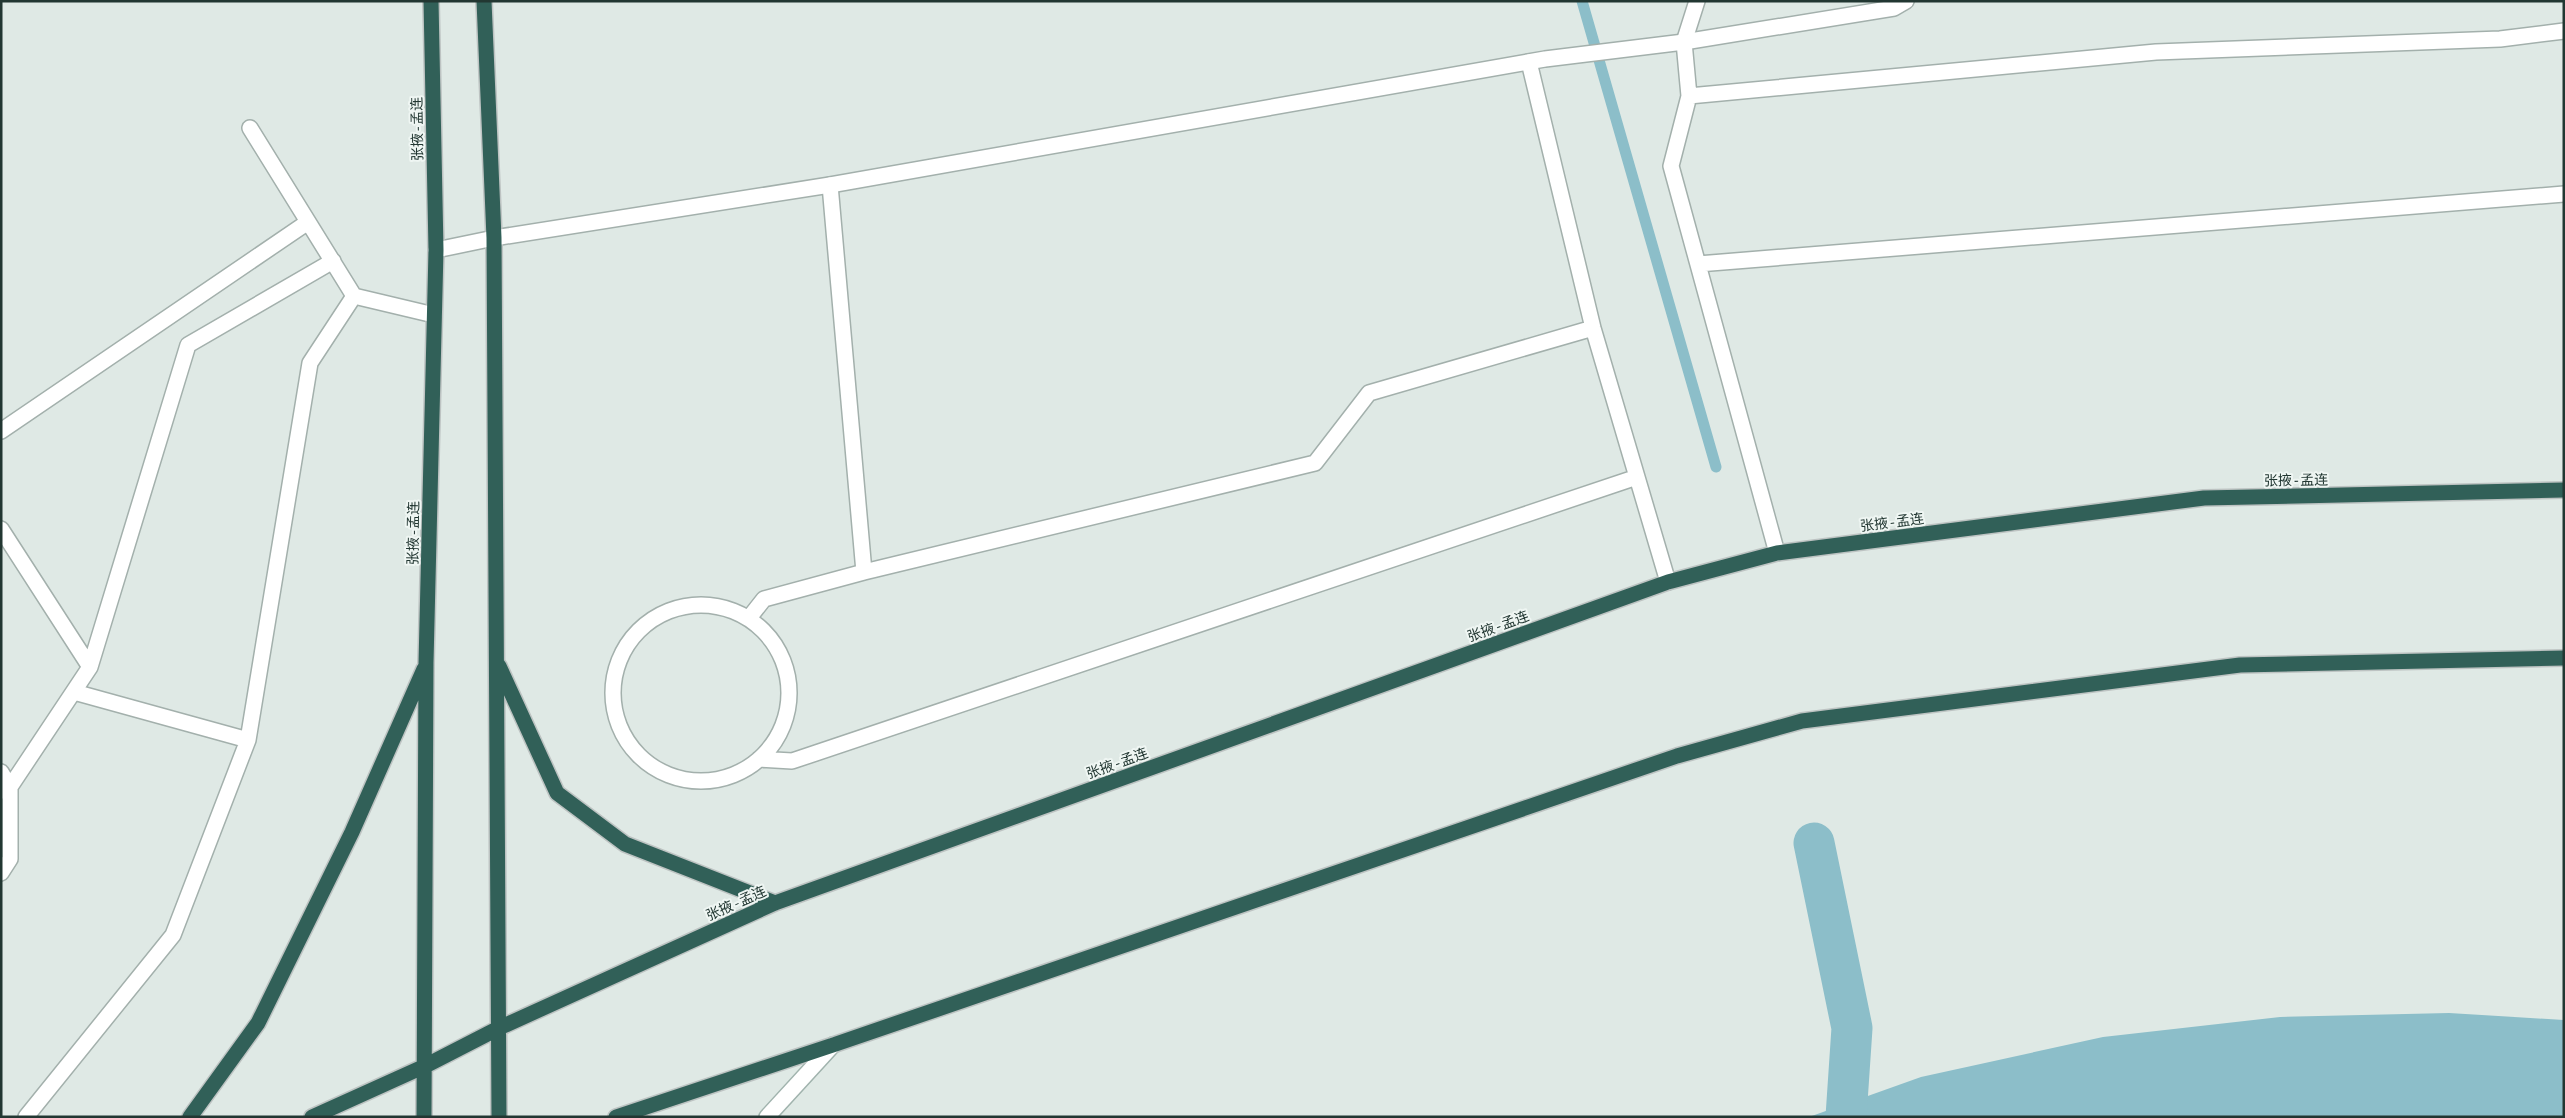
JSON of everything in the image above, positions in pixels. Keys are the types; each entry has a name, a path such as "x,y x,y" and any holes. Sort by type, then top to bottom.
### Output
{"highway":[{"name":"张掖 - 孟连","path":"424,1117 426,663 436,250 431,1"},
{"path":"484,1 494,238 499,1117"},
{"name":"张掖 - 孟连","path":"425,1066 499,1028 775,903 1668,582 1777,553 2204,498 2564,490"},
{"path":"616,1117 833,1045 1678,756 1802,721 2240,665 2564,658"},
{"path":"496,660 557,793 625,844 775,903"},
{"path":"190,1117 258,1023 352,832 426,663"},
{"path":"312,1117 425,1066"}],"street":[{"path":"1697,1 1678,42 1689,96 1671,166 1777,553"},
{"path":"436,250 494,238 830,185 1544,59 1678,42 1894,8 1906,1"},
{"path":"1689,96 2156,52 2500,39 2564,31"},
{"path":"1529,62 1593,328 1668,582"},
{"path":"250,128 354,296 434,315"},
{"path":"830,185 864,572"},
{"path":"1698,264 2564,194"},
{"path":"1,431 308,222"},
{"path":"6,789 90,666 188,345 333,261"},
{"path":"26,1117 173,935 248,740 310,362 354,296"},
{"path":"748,618 764,599 864,572 1315,463 1369,393 1593,328"},
{"path":"758,759 792,761 1637,477"},
{"path":"1,529 90,666"},
{"path":"702,604 726,608 748,618 767,633 780,654 788,676 789,699 784,722 773,742 758,759 739,772 717,779 695,781 672,776 654,766 637,753 622,730 617,717 613,696 615,676 623,652 638,632 656,617 678,607 702,604"},
{"path":"74,692 248,740"},
{"path":"1,772 6,789 10,859 1,874"},
{"path":"767,1117 833,1045"}],"water":[{"path":"2449,1013 2564,1020 2564,1117 1809,1117 1921,1077 2103,1037 2280,1017"}],"waterway":[{"path":"1582,1 1716,467"},
{"path":"1814,843 1852,1028 1846,1117"}]}
